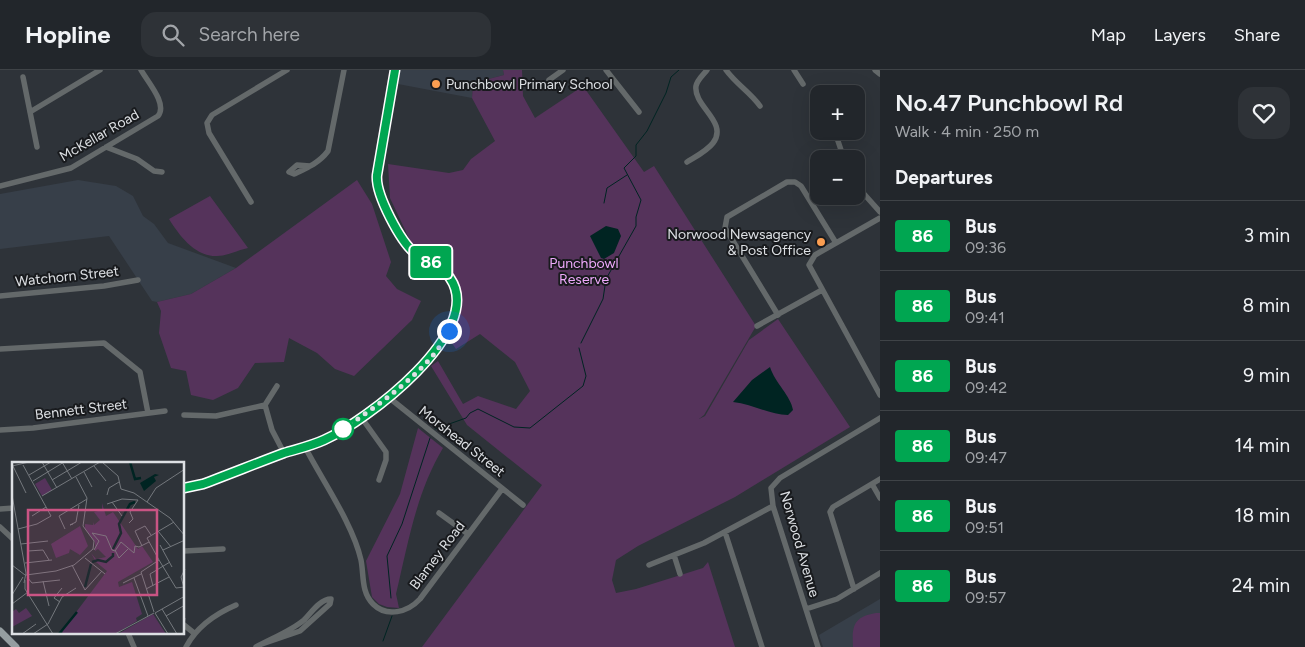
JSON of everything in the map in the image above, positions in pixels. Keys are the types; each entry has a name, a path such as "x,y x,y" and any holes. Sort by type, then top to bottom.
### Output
{"main road":[{"path":"0,632 16,647"}],"street":[{"path":"30,112 100,70"},
{"name":"McKellar Road","path":"0,186 66,170 161,112 162,105 140,70"},
{"path":"251,202 209,133 207,123 212,115 286,70"},
{"path":"310,166 321,160 330,145 344,70"},
{"path":"185,488 203,484 332,436 361,417 387,396 424,365 442,345 453,318 456,298 453,283 446,272 419,256 408,246 377,187 377,175 395,70"},
{"path":"549,80 563,70"},
{"path":"606,70 638,112"},
{"path":"687,162 711,145 716,138 715,125 696,91 697,82 707,70"},
{"path":"726,70 735,82 751,95 760,106"},
{"path":"794,70 803,84"},
{"path":"875,70 880,74"},
{"path":"23,77 37,146"},
{"path":"106,147 137,159 153,173 162,172"},
{"path":"778,315 725,228 726,216 787,182 795,182 801,186 836,243"},
{"path":"865,195 880,212"},
{"path":"880,218 815,255 810,261 810,269 880,395"},
{"name":"Watchorn Street","path":"0,296 104,286 138,280"},
{"path":"757,326 822,290"},
{"path":"0,349 98,343 106,345 140,372 148,413"},
{"path":"277,386 266,406 272,430 284,453"},
{"name":"Morshead Street","path":"387,396 522,505"},
{"path":"184,415 216,416 266,406"},
{"name":"Bennett Street","path":"0,430 33,428 165,411"},
{"path":"361,417 386,452 386,460 379,480"},
{"name":"Norwood Avenue","path":"818,647 770,493 776,481 880,418"},
{"name":"Blamey Road","path":"304,447 354,539 362,562 364,590 374,606 391,612 400,612 414,605 502,489"},
{"path":"854,589 830,512 833,507 880,479"},
{"path":"872,484 880,498"},
{"path":"649,565 725,532 773,506"},
{"path":"439,513 468,534"},
{"path":"0,527 12,538"},
{"path":"725,532 762,647"},
{"path":"185,551 223,549"},
{"path":"674,554 680,574"},
{"path":"806,609 830,602 880,573"},
{"path":"256,647 295,626 321,602 331,600 330,604 300,630 262,644"},
{"path":"186,647 194,633 217,613 236,605"},
{"path":"185,626 194,633"},
{"path":"128,634 134,647"}],"shaded area":[{"name":"Punchbowl Primary School","path":"400,70 503,70 504,75 473,83 472,98 398,84"},
{"path":"78,180 116,186 133,196 143,216 154,224 168,243 236,268 191,294 157,302 152,301 109,236 0,249 0,194"},
{"path":"606,226 618,229 621,236 614,253 604,259 601,258 590,236"},
{"path":"770,367 792,405 793,410 788,415 781,415 733,402 752,380"},
{"path":"880,599 880,647 823,647 819,635"}],"green space":[{"name":"Punchbowl Reserve","path":"503,70 522,70 523,96 535,118 583,86 644,172 654,166 756,326 704,415 699,419 705,416 749,340 778,319 850,427 735,497 638,546 616,560 612,580 616,593 636,589 703,568 708,562 735,647 422,647 542,485 467,425 431,366 438,361 463,404 478,396 516,409 530,391 515,362 480,334 456,349 449,339 455,325 461,300 461,288 443,264 415,251 390,198 388,164 449,173 463,170 471,159 495,141 472,98 473,83 504,75"},
{"path":"357,180 372,204 391,262 386,276 397,289 421,301 412,320 354,376 335,369 317,353 289,338 284,362 255,363 238,388 213,400 191,395 186,371 171,368 159,333 161,311 157,302 191,294 236,268"},
{"path":"210,196 248,248 225,255 209,255 188,244 178,232 169,219"},
{"path":"418,428 443,448 426,483 414,519 396,594 399,608 387,607 379,604 372,597 366,561 400,494"},
{"path":"880,613 880,647 853,647 853,633 858,620"}],"waterway":[{"path":"581,343 603,299 606,279 636,226 636,217 641,200 624,168 636,156 636,145 647,131 666,93 671,77 679,70"},
{"path":"604,203 607,188 627,175"},
{"path":"435,429 466,418 470,413 478,409 514,427 530,428 583,386 586,376 579,348"},
{"path":"391,598 387,556 402,524 430,438"},
{"path":"383,641 392,616"}],"bus line":[{"name":"86","path":"185,488 203,484 324,440 335,434 361,417 413,375 430,360 442,345 453,318 456,290 449,276 442,269 419,256 404,241 377,187 376,179 384,144 395,70"}],"place":[{"name":"Punchbowl Primary School","path":"436,84"},
{"name":"Norwood Newsagency & Post Office","path":"821,242"}],"route":[{"path":"343,429 361,417 430,360 442,345 449,331"}]}
